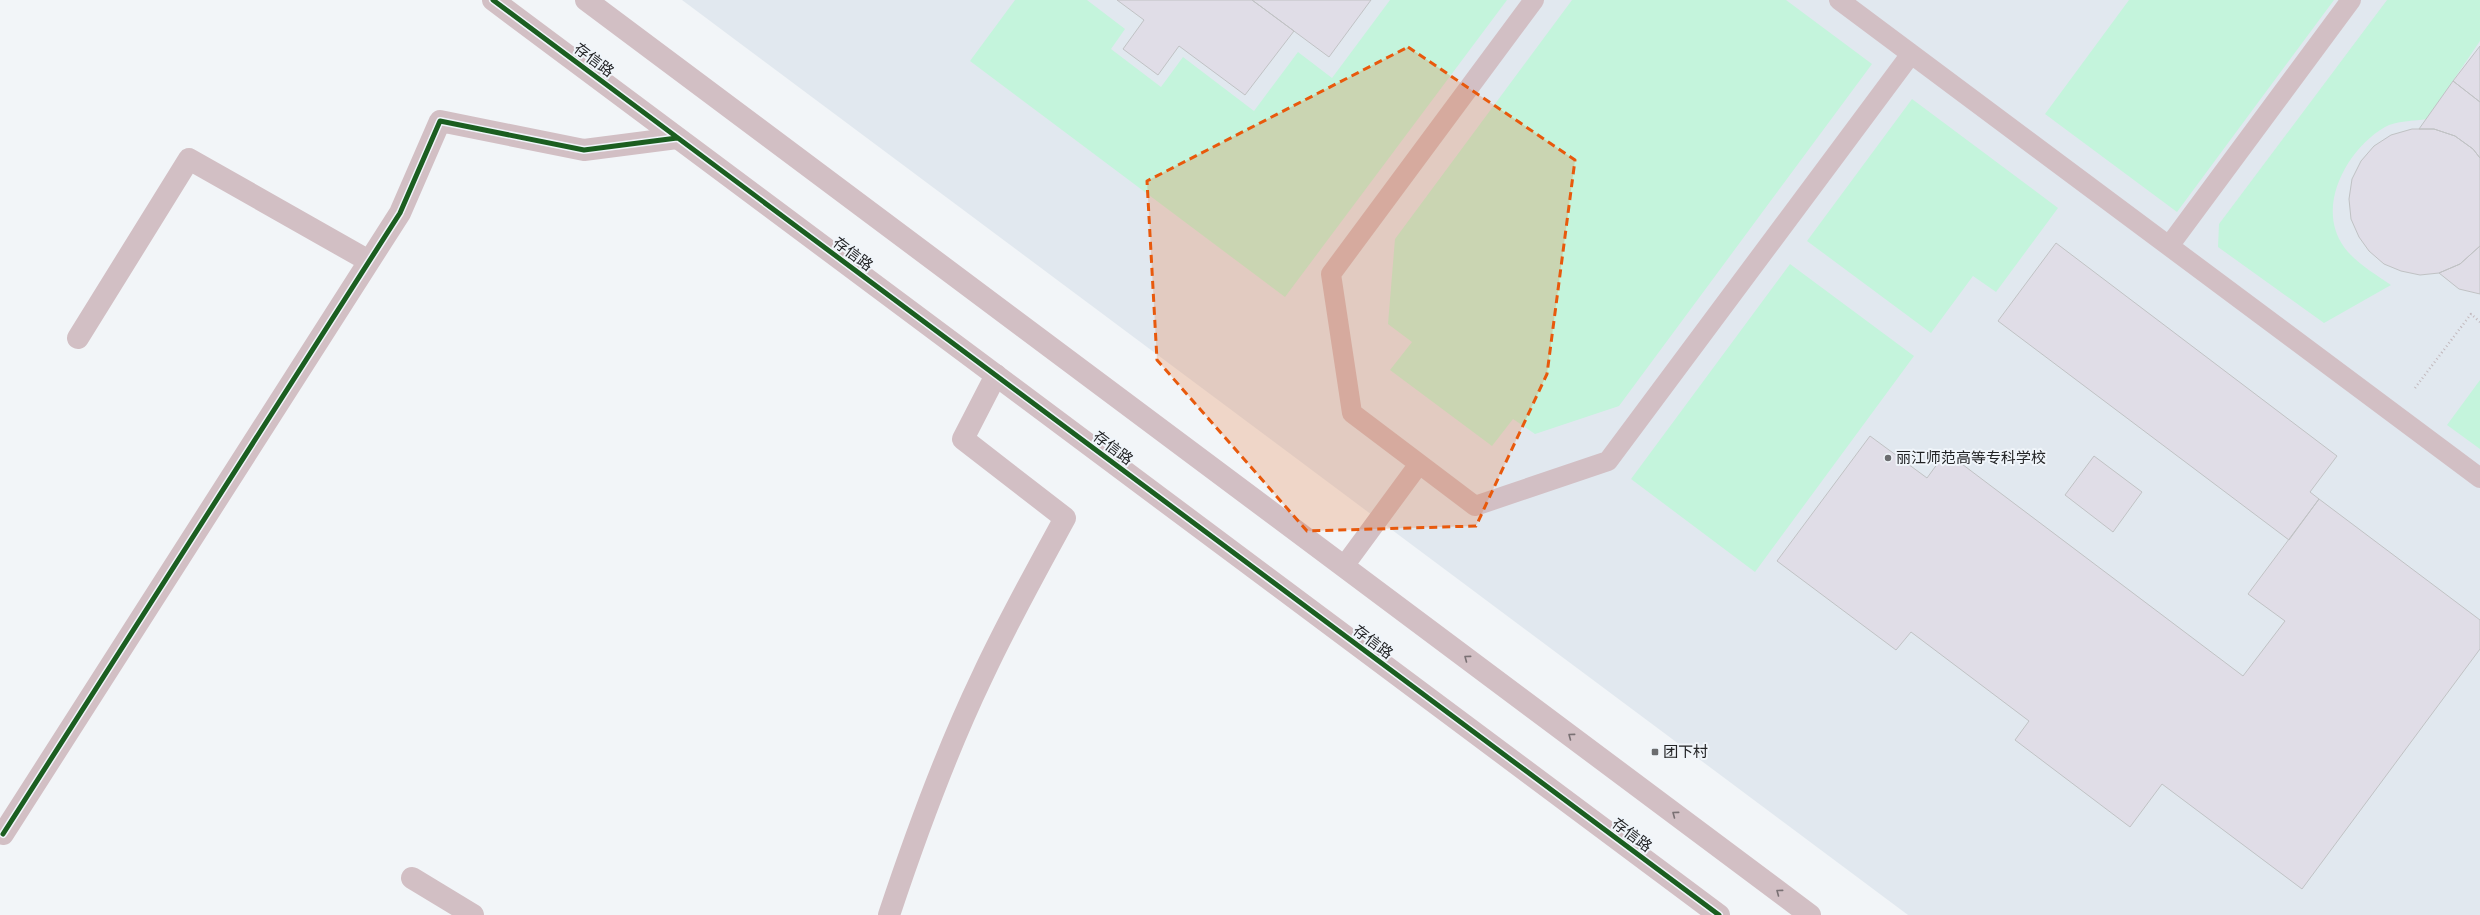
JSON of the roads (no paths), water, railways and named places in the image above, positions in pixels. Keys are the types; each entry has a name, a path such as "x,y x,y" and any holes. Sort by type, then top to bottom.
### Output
{"street":[{"name":"存信路","path":"493,0 1719,915"},
{"path":"586,0 1810,915"},
{"path":"3,834 400,214 440,120 584,150 677,138"},
{"path":"78,338 189,159 369,261"},
{"path":"889,915 912,845 981,678 1021,598 1065,518 963,439 996,375"},
{"path":"412,878 473,915"}],"lane":[{"path":"1534,0 1331,274 1352,413 1475,506 1608,461 1911,54"},
{"path":"1839,0 2480,478"},
{"path":"2169,246 2351,0"},
{"path":"1344,566 1419,464"}],"place":[{"name":"丽江师范高等专科学校","path":"1888,458"},
{"name":"团下村","path":"1655,752"}]}
